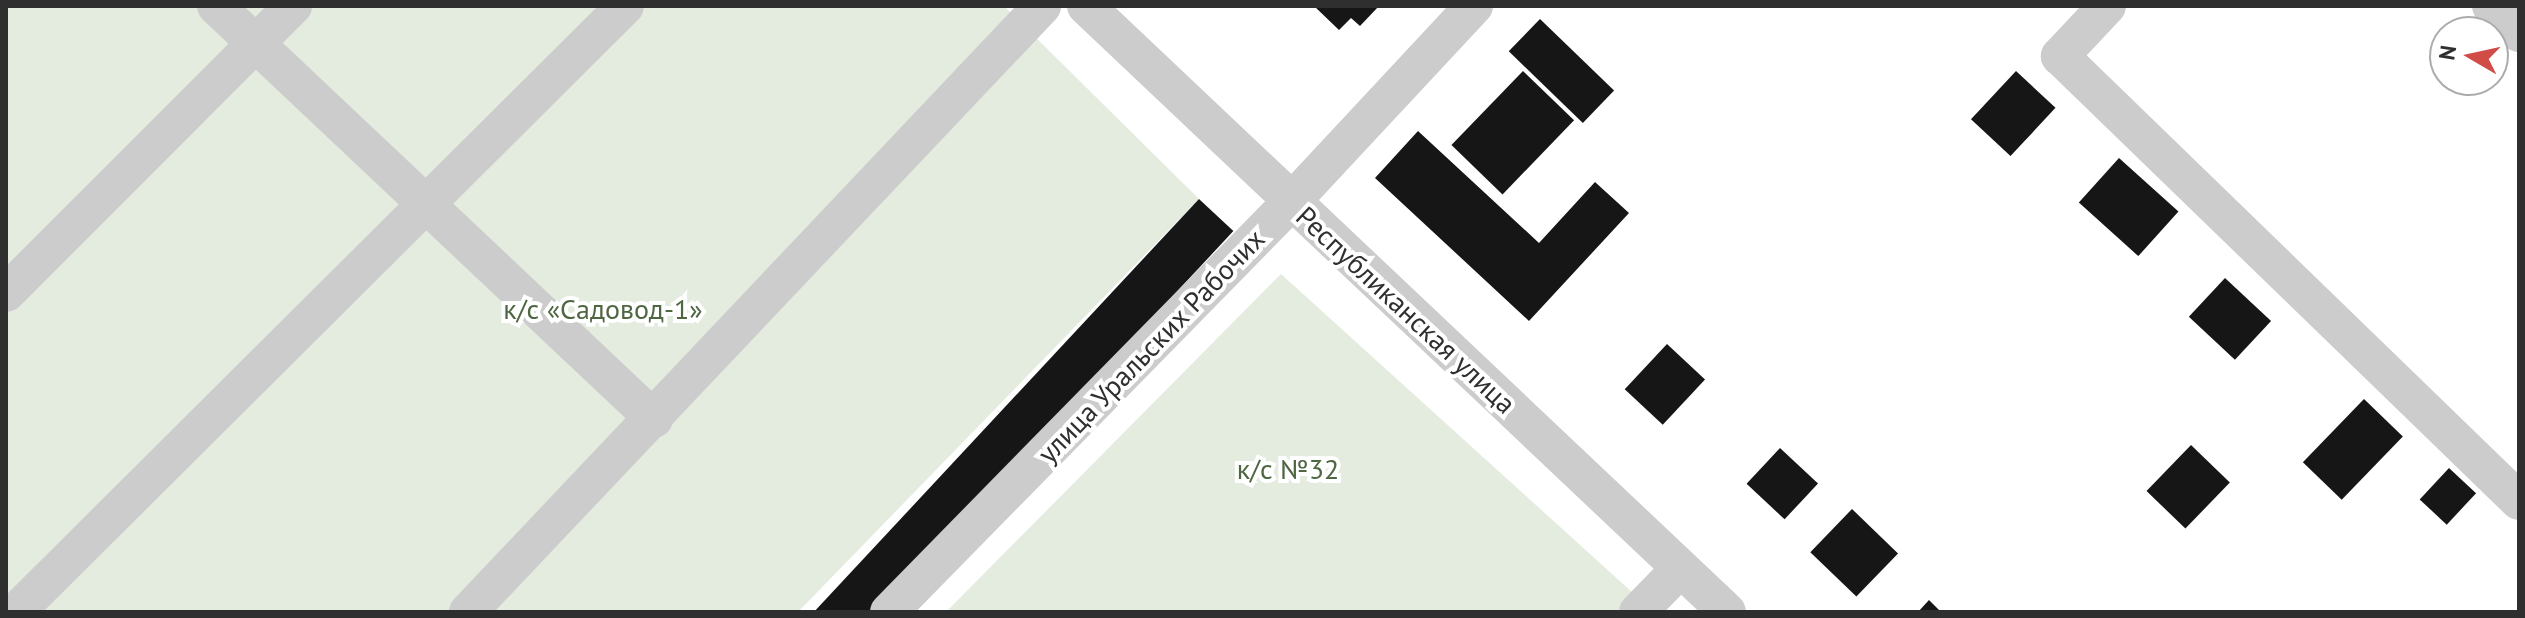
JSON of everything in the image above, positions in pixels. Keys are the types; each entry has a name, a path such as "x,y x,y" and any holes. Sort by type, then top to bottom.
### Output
{"street":[{"path":"216,6 654,419"},
{"path":"6,293 293,6"},
{"path":"16,612 625,6"},
{"path":"468,612 1042,6"},
{"name":"Республиканская улица","path":"1086,6 1727,612"},
{"name":"улица Уральских Рабочих","path":"889,612 1292,201 1474,6"},
{"path":"2107,6 2060,56 2519,501"},
{"path":"2491,6 2519,33"},
{"path":"1638,612 1680,569"}],"green space":[{"name":"к/с «Садовод-1»","path":"6,6 1004,6 1199,199 798,612 6,612"},
{"name":"к/с №32","path":"1281,274 1654,612 946,612"}],"building":[{"path":"1314,6 1379,6 1360,26 1351,18 1339,30"},
{"path":"1540,19 1614,91 1583,123 1509,51"},
{"path":"1523,71 1574,120 1503,194 1451,145"},
{"path":"2016,71 2055,108 2010,156 1971,119"},
{"path":"1418,131 1539,243 1595,182 1629,213 1529,321 1375,178"},
{"path":"2119,158 2178,212 2138,256 2079,203"},
{"path":"1199,199 1233,231 878,612 814,612"},
{"path":"2225,278 2271,321 2235,360 2189,317"},
{"path":"1667,344 1705,379 1663,425 1625,389"},
{"path":"2364,399 2403,437 2342,500 2303,462"},
{"path":"2191,445 2230,483 2185,529 2147,491"},
{"path":"1780,448 1818,483 1785,519 1747,484"},
{"path":"2449,468 2476,493 2447,525 2420,499"},
{"path":"1852,509 1898,553 1856,597 1810,552"},
{"path":"1929,600 1941,612 1918,612"}]}
